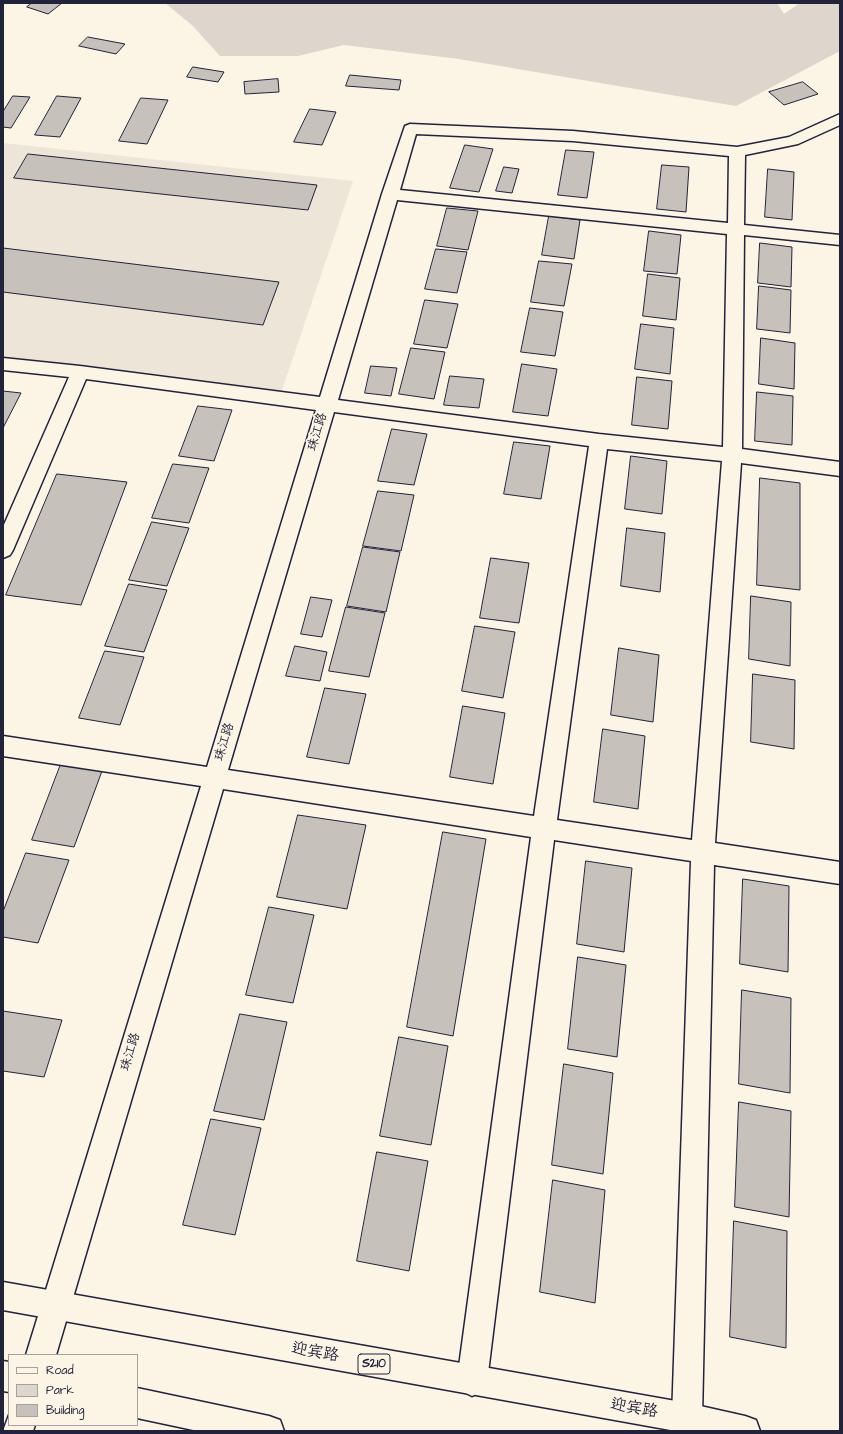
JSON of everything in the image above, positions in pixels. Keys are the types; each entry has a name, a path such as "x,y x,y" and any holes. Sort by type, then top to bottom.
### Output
{"street":[{"path":"687,1418 703,852 732,455 737,152 793,141 840,119"},
{"name":"珠江路","path":"41,1354 410,129 573,136 737,152"},
{"path":"390,194 840,240"},
{"path":"3,364 80,372 599,441 732,455 840,469"},
{"path":"3,550 80,372"},
{"path":"472,1381 544,828 599,441"},
{"path":"3,746 840,873"},
{"name":"迎宾路","path":"3,1296 55,1307 687,1418 745,1431"},
{"path":"138,1403 269,1431"}],"shaded area":[{"path":"3,143 353,181 279,399 3,363"}],"green space":[{"path":"165,3 777,3 784,14 800,3 840,3 840,51 736,106 459,59 344,45 298,56 220,56 193,26"}],"building":[{"path":"32,3 62,3 48,14 27,7"},
{"path":"88,37 125,44 116,54 79,46"},
{"path":"193,67 224,72 218,82 187,77"},
{"path":"350,75 401,80 399,90 346,86"},
{"path":"278,79 279,92 245,94 244,82"},
{"path":"803,82 818,94 784,105 769,92"},
{"path":"13,96 30,97 11,128 3,127 3,112"},
{"path":"57,96 81,98 60,137 35,135"},
{"path":"141,98 168,100 147,144 119,141"},
{"path":"310,109 336,112 322,145 294,142"},
{"path":"465,145 493,149 479,192 450,188"},
{"path":"566,150 594,152 587,198 558,195"},
{"path":"28,154 317,185 308,210 14,178"},
{"path":"662,165 689,167 686,212 657,209"},
{"path":"504,167 519,169 512,193 496,191"},
{"path":"768,169 794,172 792,220 765,217"},
{"path":"447,208 478,211 468,250 437,246"},
{"path":"549,216 580,220 574,259 542,255"},
{"path":"649,231 681,235 677,274 644,271"},
{"path":"760,243 792,247 791,287 758,283"},
{"path":"3,248 279,282 263,325 3,292"},
{"path":"436,249 467,252 457,293 425,289"},
{"path":"539,261 572,264 564,306 531,302"},
{"path":"648,274 680,278 676,320 643,316"},
{"path":"759,286 791,290 790,333 757,329"},
{"path":"425,300 458,304 447,348 414,344"},
{"path":"530,308 563,312 555,356 521,352"},
{"path":"641,324 674,328 670,374 635,369"},
{"path":"761,338 795,343 794,389 759,384"},
{"path":"411,348 445,352 434,399 399,394"},
{"path":"522,364 557,369 548,416 513,412"},
{"path":"371,366 397,368 391,396 365,393"},
{"path":"450,376 484,379 479,408 444,405"},
{"path":"637,377 672,381 668,429 632,425"},
{"path":"3,391 21,393 3,428"},
{"path":"757,392 793,396 792,445 755,441"},
{"path":"198,406 232,410 214,461 179,456"},
{"path":"392,429 427,434 414,485 378,481"},
{"path":"514,442 550,446 541,499 504,494"},
{"path":"631,456 667,461 662,514 625,509"},
{"path":"173,464 209,468 189,523 152,518"},
{"path":"57,474 127,482 81,605 6,595"},
{"path":"760,478 800,483 800,590 757,585"},
{"path":"378,491 414,495 401,551 363,546"},
{"path":"152,522 189,528 167,586 129,580"},
{"path":"627,528 665,533 660,592 621,586"},
{"path":"363,547 400,552 386,612 347,606"},
{"path":"491,558 529,563 519,623 480,618"},
{"path":"129,584 167,590 144,652 105,646"},
{"path":"751,596 791,602 790,666 749,659"},
{"path":"311,597 332,600 322,637 301,634"},
{"path":"346,607 385,613 369,677 329,671"},
{"path":"475,626 515,632 503,698 462,691"},
{"path":"295,646 327,652 320,681 286,676"},
{"path":"619,648 659,655 653,722 611,715"},
{"path":"105,651 144,657 120,725 79,718"},
{"path":"753,674 795,680 794,749 751,742"},
{"path":"325,688 366,694 349,764 307,757"},
{"path":"463,706 505,713 493,784 450,777"},
{"path":"603,729 645,736 638,809 594,802"},
{"path":"61,764 102,771 74,847 32,840"},
{"path":"298,815 366,825 347,909 277,897"},
{"path":"443,832 486,839 453,1036 407,1027"},
{"path":"26,853 69,860 38,943 3,937 3,912"},
{"path":"586,861 632,868 624,952 577,944"},
{"path":"743,879 789,886 788,972 740,964"},
{"path":"269,907 314,915 293,1003 246,995"},
{"path":"578,957 626,965 617,1057 568,1049"},
{"path":"742,990 791,998 790,1093 739,1084"},
{"path":"3,1011 62,1020 44,1077 3,1071"},
{"path":"240,1014 287,1022 264,1120 214,1111"},
{"path":"399,1037 448,1046 431,1145 380,1136"},
{"path":"564,1064 613,1073 603,1174 552,1165"},
{"path":"739,1102 791,1111 789,1217 735,1207"},
{"path":"211,1119 261,1128 235,1235 183,1225"},
{"path":"377,1152 428,1161 409,1271 357,1261"},
{"path":"553,1180 605,1190 595,1303 540,1292"},
{"path":"734,1221 787,1231 786,1348 730,1337"}]}
